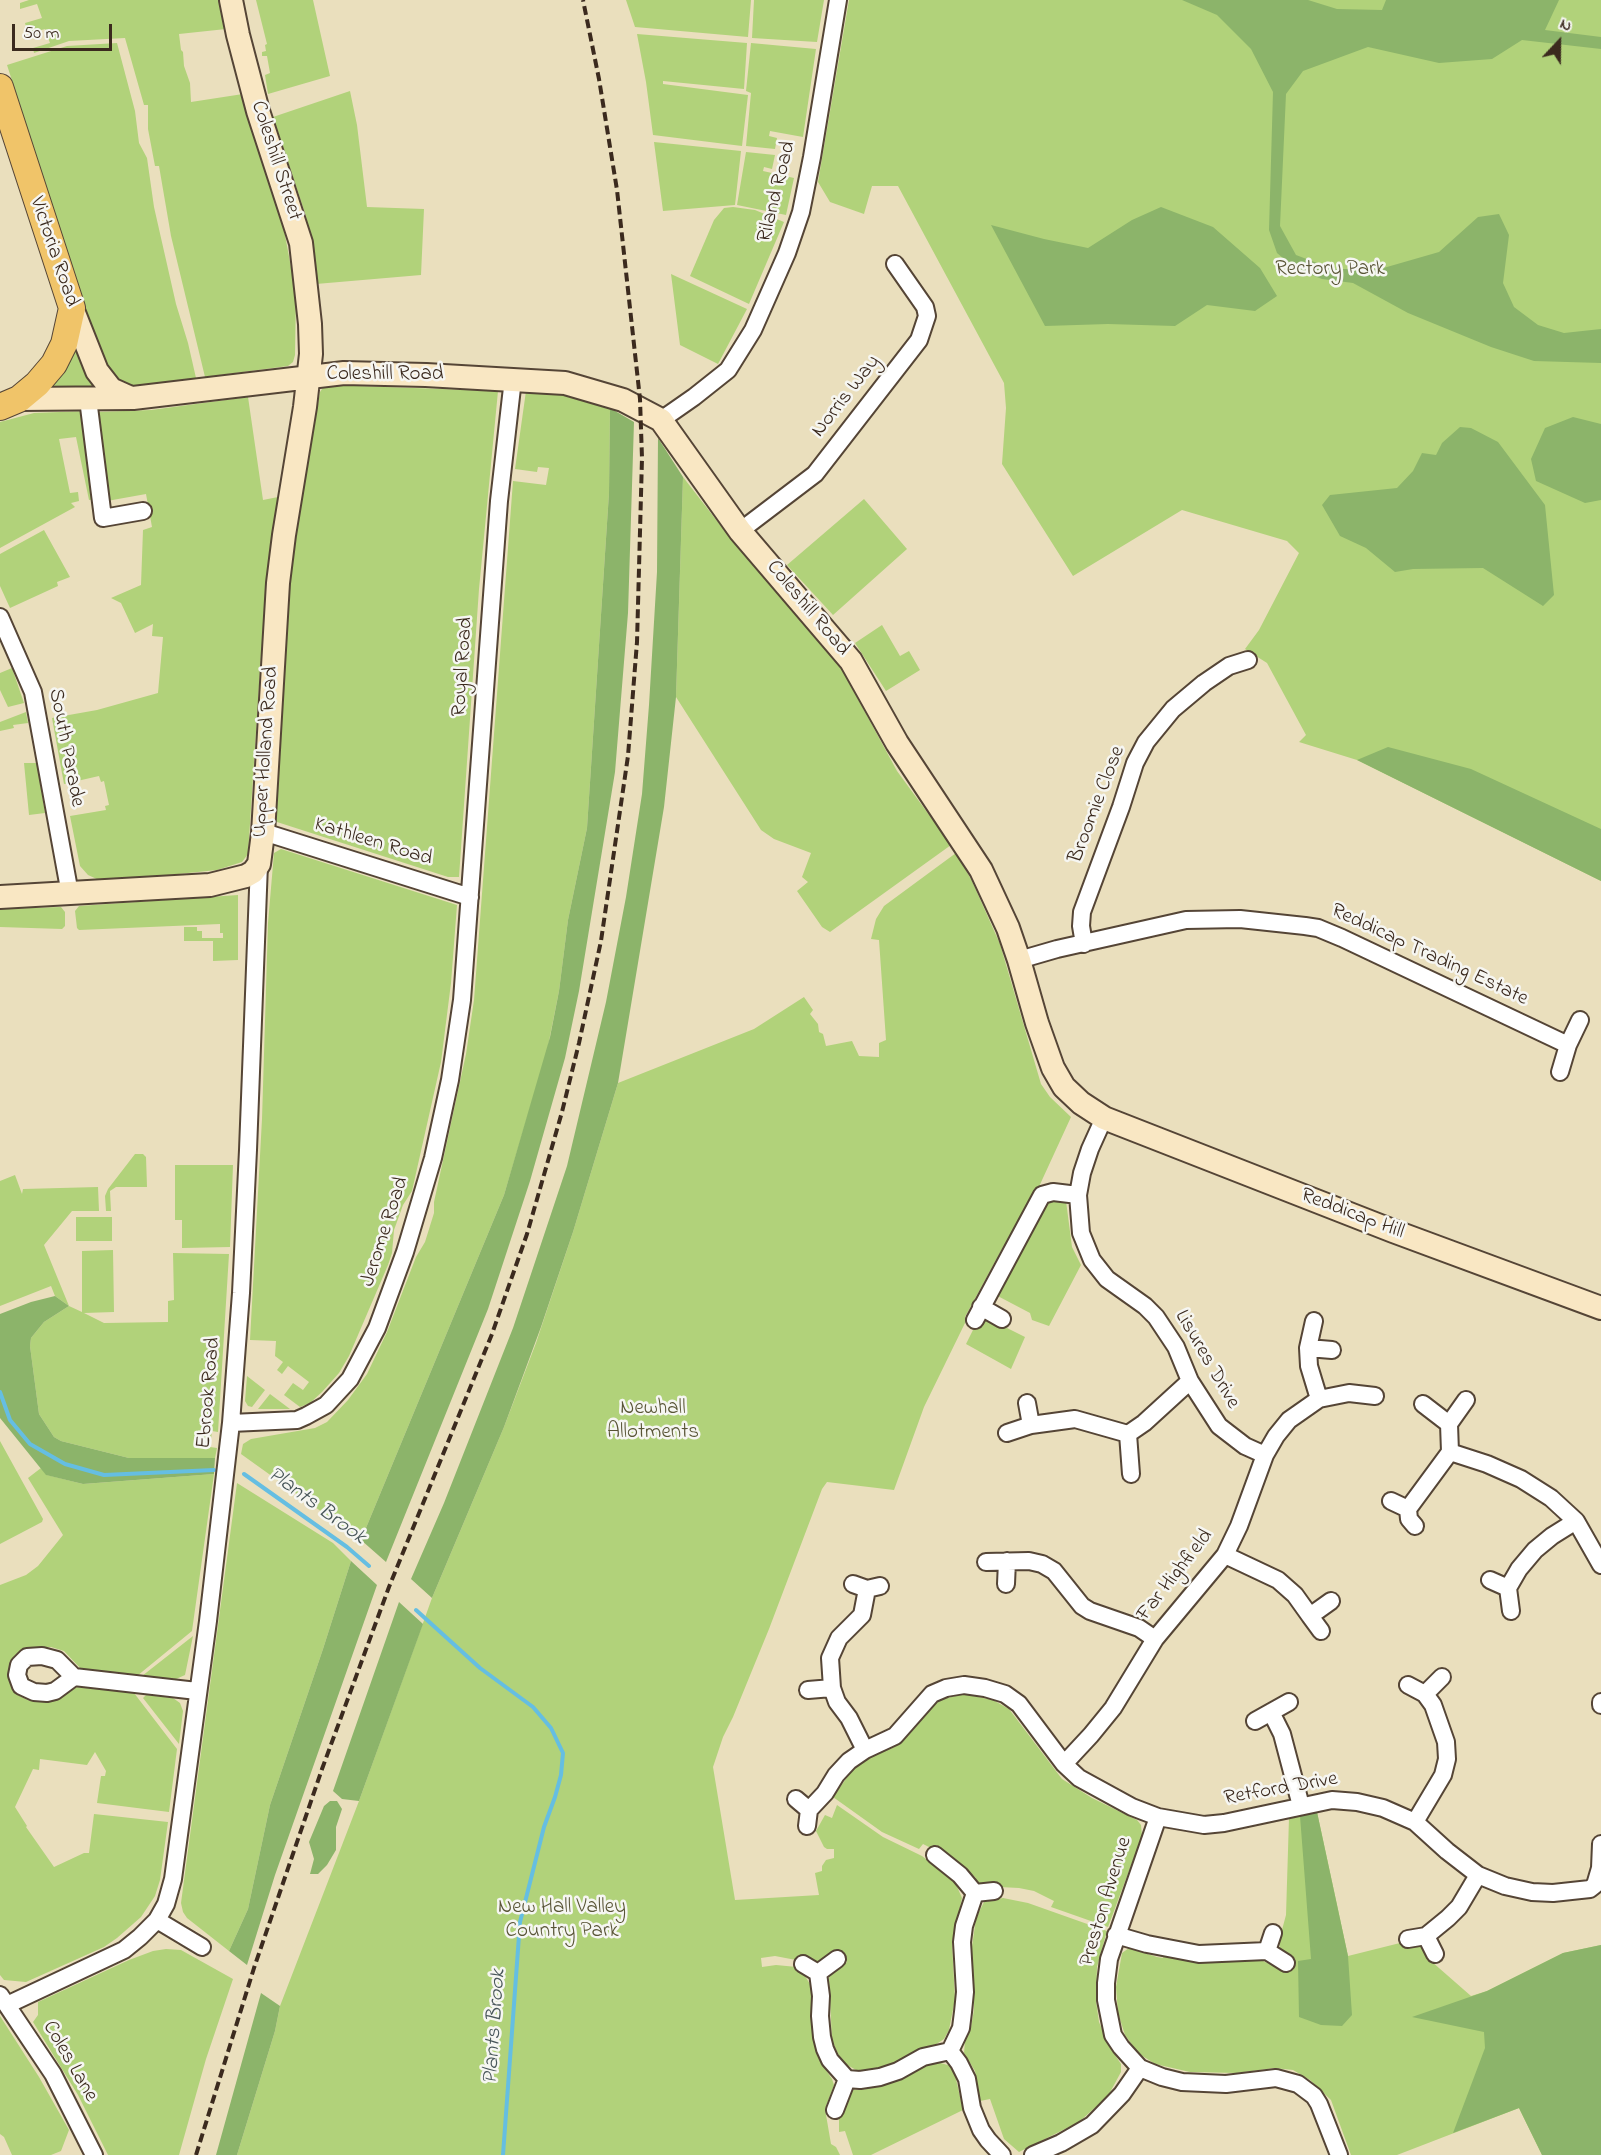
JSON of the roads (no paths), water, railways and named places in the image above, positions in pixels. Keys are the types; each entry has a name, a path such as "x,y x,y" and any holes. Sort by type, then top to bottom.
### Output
{"main road":[{"name":"Victoria Road","path":"0,87 72,308"},
{"path":"9,403 37,384 54,364 64,344 72,308"}],"street":[{"name":"Coleshill Street","path":"231,0 258,111 301,243 310,324 311,354 308,377"},
{"name":"Riland Road","path":"661,420 728,370 753,330 787,253 801,212 838,0"},
{"name":"Norris Way","path":"740,531 815,474 919,340 927,316 924,307 895,264"},
{"name":"Victoria Road","path":"72,308 103,381 111,389 133,398"},
{"name":"Coleshill Street","path":"310,324 327,357 344,373"},
{"name":"Coleshill Road","path":"308,377 344,373 565,382 623,400 661,420 740,531 851,661 897,743 981,870 1008,928 1036,1023 1053,1068 1064,1087 1081,1103 1104,1118"},
{"path":"9,403 133,398 308,377"},
{"name":"Upper Holland Road","path":"0,897 210,885 246,876 253,872 259,864 263,833 278,583 308,377"},
{"name":"Royal Road","path":"465,959 499,501 513,379"},
{"path":"88,399 103,518 143,511"},
{"name":"South Parade","path":"0,617 33,692 70,894"},
{"name":"Broomie Close","path":"1084,944 1081,926 1083,912 1135,763 1146,742 1173,709 1204,683 1229,666 1248,660"},
{"name":"Kathleen Road","path":"263,833 470,897"},
{"name":"Ebrook Road","path":"4,2000 124,1950 157,1920 166,1904 173,1879 208,1621 231,1423 244,1228 259,864"},
{"name":"Reddicap Trading Estate","path":"1019,960 1186,920 1240,919 1318,928 1568,1045"},
{"name":"Jerome Road","path":"231,1423 297,1420 313,1414 326,1405 350,1379 364,1354 405,1252 433,1158 450,1080 462,1000 465,959"},
{"path":"1560,1072 1568,1045 1580,1020"},
{"name":"Lisures Drive","path":"1104,1118 1085,1165 1078,1195 1081,1233 1092,1260 1107,1279 1145,1306 1156,1317 1176,1347 1190,1381 1219,1426 1245,1446 1265,1455"},
{"name":"Reddicap Hill","path":"1104,1118 1393,1231 1601,1308"},
{"path":"1002,1319 978,1314 1042,1195 1053,1192 1078,1195"},
{"path":"1314,1321 1308,1348 1309,1366 1319,1399"},
{"path":"1308,1348 1332,1350"},
{"path":"1128,1434 1144,1423 1190,1381"},
{"name":"Far Highfield","path":"1064,1764 1113,1708 1155,1639 1225,1555 1239,1527 1265,1455 1289,1420 1319,1399 1349,1393 1374,1396"},
{"path":"1415,1526 1409,1519 1408,1509 1450,1452 1449,1424 1466,1400"},
{"path":"1027,1403 1031,1425"},
{"path":"1423,1404 1449,1424"},
{"path":"1007,1433 1031,1425 1075,1419 1128,1434"},
{"path":"1128,1434 1131,1474"},
{"path":"1450,1452 1521,1479 1551,1498 1576,1521 1601,1565"},
{"path":"1391,1501 1408,1509"},
{"path":"1511,1611 1508,1588 1519,1569 1535,1550 1576,1521"},
{"path":"1225,1555 1278,1580 1295,1594 1321,1630"},
{"path":"1006,1584 1007,1561"},
{"path":"986,1563 1029,1561 1042,1564 1054,1571 1082,1606 1139,1628 1155,1639"},
{"path":"1490,1580 1508,1588"},
{"path":"865,1750 849,1718 837,1702 832,1688 830,1658 839,1638 862,1615 866,1586"},
{"path":"1311,1616 1331,1601"},
{"path":"74,1677 197,1691"},
{"path":"1425,1694 1442,1677"},
{"name":"Retford Drive","path":"796,1799 808,1818 836,1775 849,1761 865,1750 895,1736 932,1695 946,1688 964,1685 1005,1694 1019,1704 1064,1764 1079,1778 1132,1807 1158,1817 1204,1825 1224,1823 1332,1800 1357,1802 1383,1808 1415,1822 1478,1875 1505,1886 1532,1892 1553,1893 1598,1887"},
{"path":"1408,1685 1425,1694 1433,1705 1446,1742 1447,1760 1438,1785 1415,1822"},
{"path":"808,1690 832,1688"},
{"path":"1255,1721 1289,1702"},
{"path":"1271,1712 1282,1734 1301,1806"},
{"name":"Preston Avenue","path":"1158,1817 1109,1959 1106,1983 1109,2019 1113,2035 1140,2068 1162,2078 1182,2082 1226,2084 1276,2078 1298,2084 1314,2096 1319,2104 1339,2155"},
{"path":"1598,1887 1601,1844"},
{"path":"935,1855 960,1875 975,1893"},
{"path":"1408,1939 1426,1936 1459,1907 1478,1875"},
{"path":"975,1893 994,1891"},
{"path":"950,2051 961,2028 965,1974 962,1942 964,1926 975,1893"},
{"path":"157,1920 202,1947"},
{"path":"1267,1951 1273,1933"},
{"path":"1116,1935 1147,1944 1199,1954 1267,1951 1286,1963"},
{"path":"1426,1936 1435,1954"},
{"path":"837,1959 811,1969 821,1996 820,2016 825,2049 830,2060 847,2079 880,2077 898,2071 923,2057 950,2051"},
{"name":"Coles Lane","path":"4,2000 52,2074 88,2153"},
{"path":"950,2051 960,2063 967,2079 972,2108 981,2130 987,2140 1002,2155"},
{"path":"1033,2155 1061,2143 1092,2125 1122,2094 1140,2068"},
{"path":"835,2110 847,2079"}],"waterway":[{"name":"Plants Brook","path":"0,1392 10,1420 30,1444 65,1464 104,1475 214,1470"},
{"name":"Plants Brook","path":"244,1474 347,1547 369,1566"},
{"name":"Plants Brook","path":"416,1610 480,1668 533,1707 551,1728 563,1753 561,1775 544,1827 520,1922 503,2155"}],"railway":[{"path":"196,2155 254,1968 322,1769 389,1587 492,1334 527,1234 562,1112 601,941 628,756 637,642 642,458 640,399 617,190 599,79 583,0"}],"park label":[{"name":"Rectory Park","path":"1330,271"},
{"name":"Newhall Allotments","path":"653,1422"},
{"name":"New Hall Valley Country Park","path":"562,1921"}]}
